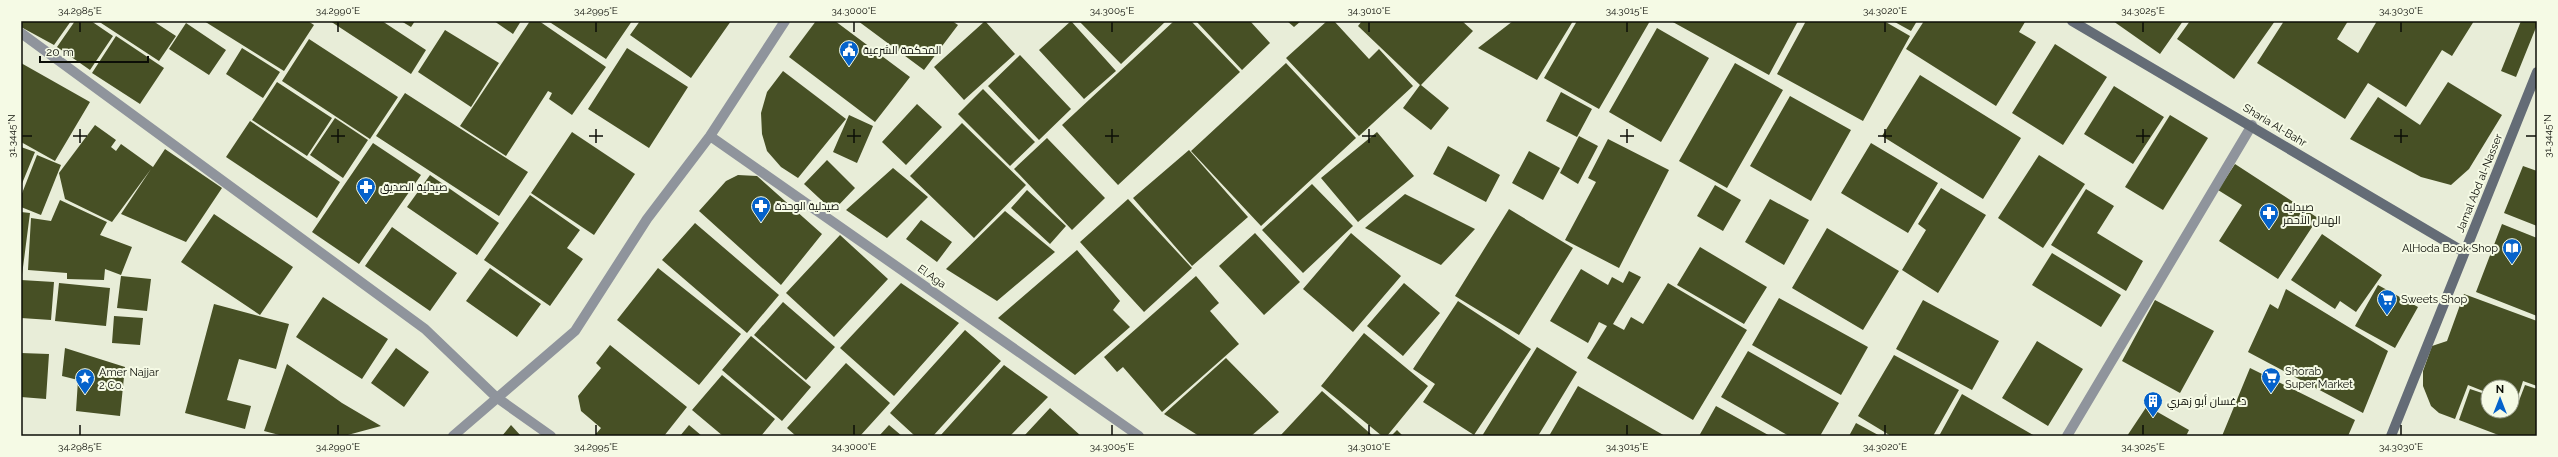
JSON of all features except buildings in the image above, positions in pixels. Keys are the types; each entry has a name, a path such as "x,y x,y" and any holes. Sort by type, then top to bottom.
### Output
{"main road":[{"name":"Sharia Al-Bahr","path":"2072,21 2252,125 2464,252"},
{"name":"Jamal Abd al-Nasser","path":"2391,436 2537,72"}],"street":[{"path":"453,436 496,397 575,331 647,219 710,136 785,21"},
{"path":"21,33 425,329 496,397 551,436"},
{"path":"2067,436 2252,125"},
{"name":"El Aga","path":"710,136 1139,436"}],"place":[{"name":"المحكمة الشرعية","path":"849,67"},
{"name":"صيدلية الصديق","path":"366,204"},
{"name":"صيدلية الوحدة","path":"761,223"},
{"name":"صيدلية الهلال الأحمر","path":"2269,230"},
{"name":"AlHoda Book Shop","path":"2512,265"},
{"name":"Sweets Shop","path":"2387,316"},
{"name":"Shorab Super Market","path":"2271,394"},
{"name":"Amer Najjar 2 Co.","path":"85,395"},
{"name":"د. غسان أبو زهري","path":"2153,418"}]}
